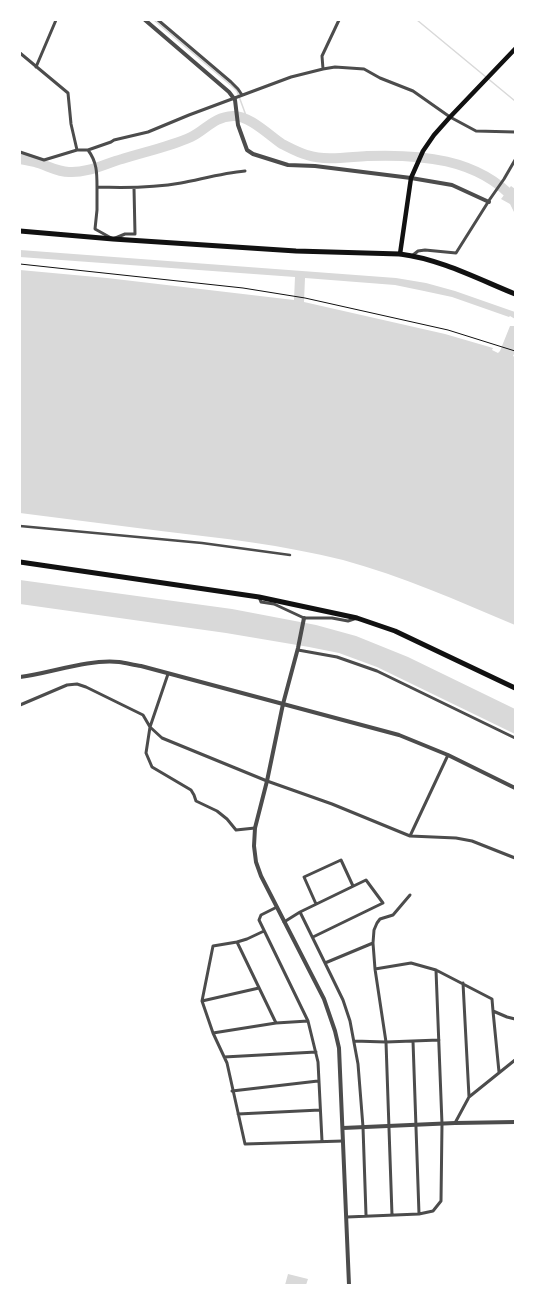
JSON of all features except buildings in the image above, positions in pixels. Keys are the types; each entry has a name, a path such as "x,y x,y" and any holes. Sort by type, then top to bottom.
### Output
{"main road":[{"path":"400,254 411,178 423,151 434,135 450,117 515,49"},
{"path":"20,231 296,251 400,254 460,270 515,294"},
{"path":"20,562 259,597 357,618 395,631 515,688"}],"street":[{"path":"36,67 56,20"},
{"path":"145,20 221,84 234,99 238,125 247,150 254,154 288,165 315,166 411,178 452,185 489,201"},
{"path":"158,20 231,82 242,95"},
{"path":"323,69 322,56 339,20"},
{"path":"20,53 68,93 71,124 77,150"},
{"path":"20,152 44,160 77,150 88,150 114,140 148,132 291,77 335,67 364,70 413,91 450,117 476,131 515,132"},
{"path":"88,150 97,170 97,210 95,229 114,239 125,234 135,234 134,188"},
{"path":"412,256 418,251 425,250 456,253 515,160"},
{"path":"97,187 134,188 180,183 224,173 245,171"},
{"path":"20,526 202,543 290,555"},
{"path":"259,597 261,602 274,604 304,618 332,618 348,620 357,618"},
{"path":"304,618 298,649 283,704 255,828 254,846 256,862 261,876 324,999 339,1048 341,1066 349,1285"},
{"path":"298,649 337,657 377,671 515,738"},
{"path":"20,677 102,662 119,662 400,735 448,755 515,788"},
{"path":"168,674 150,727 146,753 152,767 190,790 196,801 216,811 227,819 236,830 255,828"},
{"path":"20,705 68,685 76,684 100,693 143,715 150,727 162,738 267,780 332,804 410,836 442,837 472,841 515,858"},
{"path":"410,836 448,755"},
{"path":"316,904 304,877 341,860 353,886"},
{"path":"284,922 300,912 366,880 383,903 313,937"},
{"path":"392,1215 386,1042 372,943 374,930 380,919 393,915 410,895"},
{"path":"277,908 261,915 260,920 308,1021 318,1062 322,1141"},
{"path":"300,912 343,1000 350,1021 358,1064 363,1127 366,1215"},
{"path":"264,931 247,940 213,946 202,1001 213,1033 227,1062 232,1091 245,1144 343,1141"},
{"path":"237,942 276,1023"},
{"path":"325,963 372,943"},
{"path":"375,969 411,963 436,970 492,999 499,1072"},
{"path":"347,1217 433,1212 441,1201 442,1124 436,970"},
{"path":"463,983 469,1097"},
{"path":"202,1001 259,988"},
{"path":"493,1011 507,1018 515,1019"},
{"path":"213,1033 276,1023 308,1021"},
{"path":"354,1041 386,1042 439,1040"},
{"path":"413,1041 419,1214"},
{"path":"224,1057 316,1052"},
{"path":"455,1123 469,1097 515,1060"},
{"path":"232,1091 318,1081"},
{"path":"238,1114 320,1110"},
{"path":"343,1128 416,1124 515,1122"}],"path":[{"path":"20,264 243,288 294,296 448,330 515,351"}],"shaded area":[{"path":"511,186 515,189 515,214 510,204 501,199"},
{"path":"20,250 396,278 426,283 455,291 515,312 515,319 452,297 395,285 305,278 304,302 445,334 493,348 492,350 498,353 510,326 515,326 515,352 513,356 515,357 515,625 408,581 343,560 275,546 230,539 20,513 20,270 107,278 294,300 295,277 20,257"},
{"path":"20,580 232,609 316,625 356,636 408,657 515,709 515,734 377,667 339,653 226,633 20,604"},
{"path":"288,1274 308,1279 306,1285 285,1285"}],"waterway":[{"path":"154,20 237,91 248,121"},
{"path":"417,20 515,101"},
{"path":"20,159 36,162 61,171 83,171 183,141 215,121 233,116 252,122 282,144 314,157 344,158 367,156 407,156 427,158 466,167 484,175 500,186 515,200"}]}
